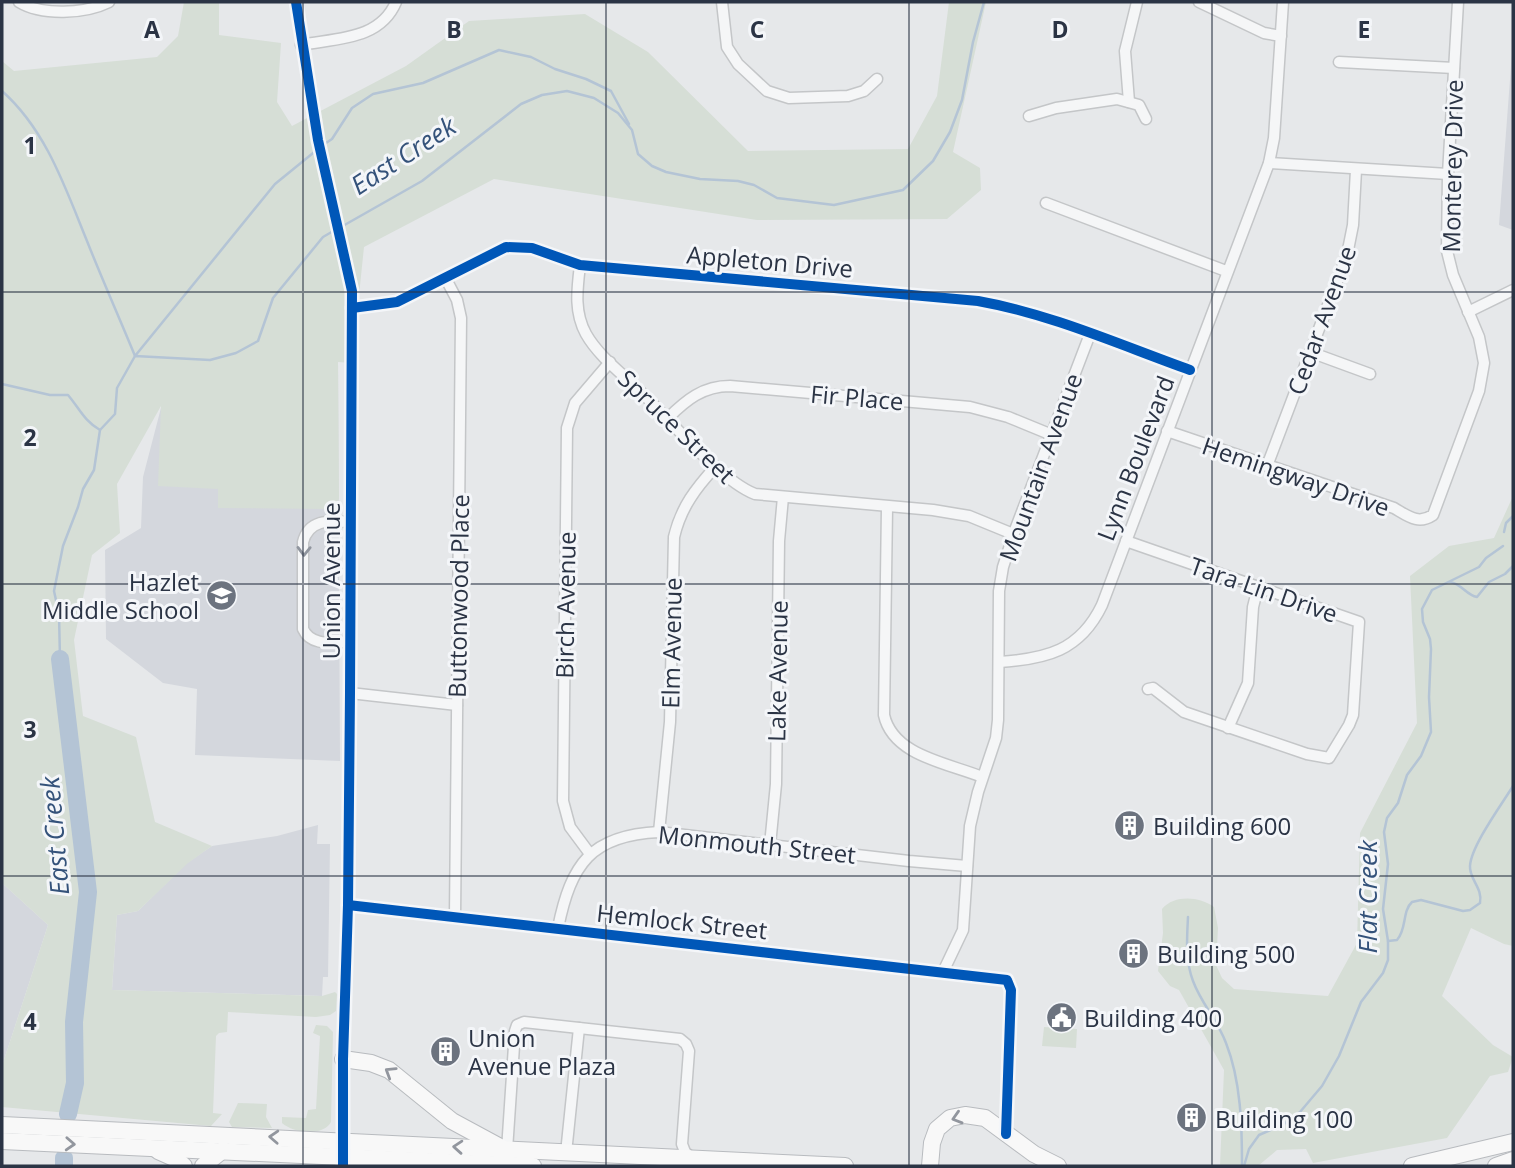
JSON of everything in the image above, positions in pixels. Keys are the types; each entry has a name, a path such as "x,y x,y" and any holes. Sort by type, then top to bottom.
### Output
{"highway":[{"path":"343,1059 371,1063 389,1070 452,1121 507,1150"},
{"path":"930,1166 933,1137 950,1118 965,1115 985,1118 1034,1154 1058,1166"},
{"path":"2,1125 845,1166"},
{"path":"2,1140 223,1150 343,1162 533,1166"},
{"path":"1412,1166 1513,1142"},
{"path":"146,1146 176,1159 184,1166"},
{"path":"203,1166 223,1150"},
{"path":"1496,1166 1513,1160"}],"street":[{"path":"19,2 47,12 92,8 109,2"},
{"name":"Union Avenue","path":"296,2 318,140 352,291 348,905 343,1162"},
{"path":"301,45 370,31 390,15 396,2"},
{"path":"722,2 727,47 738,64 767,91 789,97 848,96 864,91 877,79"},
{"path":"1129,102 1125,51 1137,2"},
{"path":"1199,2 1264,33 1281,36"},
{"name":"Lynn Boulevard","path":"999,662 1037,659 1056,652 1077,639 1098,612 1269,163 1274,138 1283,2"},
{"name":"Monterey Drive","path":"1425,520 1436,510 1482,378 1482,348 1453,275 1447,251 1448,174 1458,2"},
{"path":"1339,62 1454,68"},
{"path":"1029,116 1056,108 1117,99 1139,105 1146,118"},
{"path":"1269,163 1448,174"},
{"name":"Cedar Avenue","path":"1267,466 1349,246 1356,170"},
{"path":"1046,203 1226,271"},
{"name":"Appleton Drive","path":"352,307 397,302 506,247 516,246 532,248 580,265 978,301 1030,312 1190,370"},
{"name":"Spruce Street","path":"580,265 577,302 580,320 589,339 716,466 744,490 783,497 933,510 969,516 1013,534"},
{"name":"Buttonwood Place","path":"446,279 457,300 461,318 455,917"},
{"path":"1468,312 1513,290"},
{"name":"Mountain Avenue","path":"943,971 963,930 971,826 982,777 996,738 999,591 1003,567 1013,534 1090,334"},
{"path":"1310,352 1370,374"},
{"name":"Birch Avenue","path":"590,854 570,827 563,801 567,428 575,403 610,362"},
{"name":"Fir Place","path":"668,418 696,394 713,387 730,386 970,408 1007,416 1052,435"},
{"name":"Hemingway Drive","path":"1167,431 1394,508 1418,520 1425,520"},
{"name":"Elm Avenue","path":"659,832 670,722 674,537 688,499 716,466"},
{"name":"Lake Avenue","path":"770,845 776,794 779,541 783,497"},
{"path":"887,508 884,689 886,725 905,747 982,777"},
{"path":"350,642 315,641 306,635 303,629 303,542 313,525 327,521 351,522"},
{"name":"Tara Lin Drive","path":"1126,541 1359,622 1353,715 1329,758 1307,754 1184,712 1153,688 1148,689"},
{"path":"1228,728 1248,683 1253,607 1258,587"},
{"path":"350,693 457,705"},
{"name":"Monmouth Street","path":"558,928 569,884 579,866 590,854 621,837 636,833 659,832 968,866"},
{"name":"Hemlock Street","path":"348,905 1003,979 1010,983 1012,990 1007,1085"},
{"path":"507,1150 515,1031 517,1025 524,1022 680,1039 689,1051 682,1144 685,1153 697,1160"},
{"path":"566,1153 579,1028"},
{"path":"985,1118 996,1113 1001,1107 1007,1085"},
{"path":"1006,1134 1007,1085"}],"shaded area":[{"path":"184,2 219,2 219,35 281,43 277,102 292,126 406,66 469,21 585,14 648,52 748,151 908,149 937,96 949,2 986,2 953,152 980,168 981,190 947,219 757,220 494,179 364,247 352,363 338,362 339,499 329,509 218,508 218,489 158,486 161,406 117,484 120,533 92,555 74,640 83,716 136,737 155,822 212,846 188,863 138,911 117,915 112,990 322,996 335,992 337,994 336,1011 330,1015 316,1017 228,1012 227,1032 216,1036 213,1113 222,1114 211,1126 2,1107 2,1066 48,925 2,883 2,61 14,71 157,57 178,36"},
{"path":"1513,40 1513,230 1499,225"},
{"name":"Hazlet Middle School","path":"338,361 340,761 195,755 197,689 163,683 106,639 105,550 141,528 143,477 162,404"},
{"path":"1513,496 1513,946 1471,928 1442,996 1493,1045 1513,1057 1508,1072 1490,1076 1447,1138 1313,1163 1306,1149 1277,1150 1258,1166 1220,1166 1224,1070 1179,990 1170,986 1158,971 1163,933 1162,909 1180,899 1195,899 1214,907 1218,928 1216,965 1222,978 1234,989 1328,996 1357,943 1360,833 1417,723 1410,576 1449,546 1494,538"},
{"path":"318,825 317,844 330,844 328,977 323,977 322,996 112,990 117,915 138,911 187,863 212,846 277,836"},
{"path":"2,883 48,925 2,1066"},
{"path":"316,1025 327,1026 333,1032 331,1122 322,1130 308,1132 287,1126 282,1123 282,1117 306,1118 308,1110 316,1109 320,1036 313,1033"},
{"path":"1044,1027 1077,1029 1076,1048 1042,1046"},
{"path":"238,1103 267,1104 266,1117 272,1128 232,1127 229,1122"}],"waterway":[{"name":"East Creek","path":"341,227 422,181 521,104 542,95 567,91 594,98 618,113 632,130 638,154 652,166 666,172 700,179 738,181 754,185 777,198 834,205 903,190 933,161 950,132 962,100 984,2"},
{"path":"323,145 332,139 352,108 373,94 423,83 499,50 531,57 611,91 629,124"},
{"path":"2,91 31,123 53,160 135,356 275,184 318,149"},
{"name":"East Creek","path":"60,659 59,614 54,591 63,546 83,489 94,470 100,430 115,414 117,388 135,356 210,360 236,353 258,341 273,298 323,237 335,230"},
{"path":"2,384 50,395 68,395 86,419 100,430"},
{"name":"Flat Creek","path":"1504,532 1506,523 1513,516"},
{"name":"Flat Creek","path":"1244,1166 1249,1149 1259,1135 1284,1124 1300,1112 1322,1086 1339,1056 1361,1002 1383,973 1388,960 1383,909 1388,864 1384,832 1387,818 1398,803 1407,775 1421,756 1431,732 1431,649 1422,609 1432,590 1479,567 1486,558 1503,546"},
{"path":"1450,582 1477,597 1489,582 1505,574 1513,566"},
{"name":"East Creek","path":"60,659 88,892 74,1022 75,1083 68,1114"},
{"path":"1388,941 1397,940 1400,936 1412,902 1421,900 1463,911 1480,903 1480,893 1470,871 1472,858 1481,837 1513,786"},
{"path":"1188,917 1187,949 1190,973 1200,997 1223,1035 1235,1073 1241,1120 1242,1166"},
{"name":"East Creek","path":"64,1158 64,1166"}],"cycle path":[{"path":"296,2 318,140 352,291 348,905 343,1166"},
{"path":"352,308 397,302 506,247 532,248 580,265 978,301 1059,322 1190,370"},
{"path":"348,905 1007,980 1011,990 1006,1134"}],"place":[{"name":"Hazlet Middle School","path":"222,595"},
{"name":"Building 600","path":"1130,825"},
{"name":"Building 500","path":"1134,953"},
{"name":"Building 400","path":"1061,1017"},
{"name":"Union Avenue Plaza","path":"445,1051"},
{"name":"Building 100","path":"1192,1118"}]}
